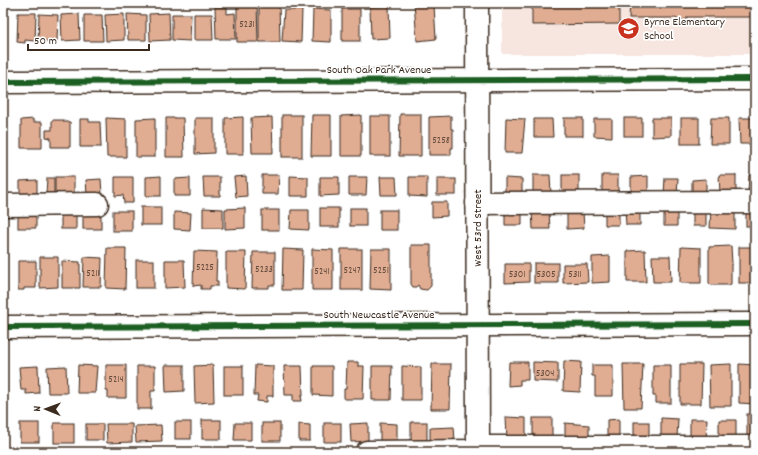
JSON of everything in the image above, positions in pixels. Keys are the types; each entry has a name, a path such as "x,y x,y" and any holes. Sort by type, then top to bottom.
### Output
{"street":[{"name":"West 53rd Street","path":"477,3 478,450"},
{"name":"South Oak Park Avenue","path":"3,82 755,79"},
{"path":"477,203 755,202"},
{"path":"3,205 97,204"},
{"name":"South Newcastle Avenue","path":"3,327 755,324"},
{"path":"367,452 755,447"}],"shaded area":[{"name":"Byrne Elementary School","path":"502,3 755,3 755,54 502,54"}],"building":[{"path":"237,3 257,3 258,42 237,42"},
{"path":"259,3 279,3 280,42 259,42"},
{"path":"414,3 426,3 426,6 434,5 436,39 417,41"},
{"path":"532,3 630,3 630,6 619,6 619,24 532,25"},
{"path":"630,3 755,3 755,17 687,17 687,20 677,20 676,18 629,18"},
{"path":"389,6 390,38 371,39 370,7"},
{"path":"215,7 227,7 227,14 235,13 236,39 216,39"},
{"path":"313,9 331,10 331,42 312,41"},
{"path":"342,9 360,9 360,41 342,41"},
{"path":"284,10 302,10 301,42 282,41"},
{"path":"18,13 36,13 35,41 25,40 25,43 17,42"},
{"path":"169,13 170,40 150,41 149,14"},
{"path":"39,14 58,15 57,41 38,41"},
{"path":"79,14 80,40 62,41 61,15"},
{"path":"124,14 124,40 106,41 105,15"},
{"path":"127,14 146,15 146,40 128,40"},
{"path":"172,14 191,14 190,41 172,40"},
{"path":"194,14 212,14 213,40 194,40"},
{"path":"84,15 102,15 103,41 84,41"},
{"path":"400,114 421,114 421,156 399,156"},
{"path":"282,115 302,115 302,157 282,157"},
{"path":"312,115 331,115 331,156 311,156"},
{"path":"361,115 361,156 341,156 341,116"},
{"path":"370,116 390,116 390,156 370,156"},
{"path":"451,116 453,148 451,148 451,155 429,155 429,117"},
{"path":"243,117 243,154 225,154 225,118"},
{"path":"272,117 273,153 252,153 251,118"},
{"path":"106,118 126,119 126,157 107,157"},
{"path":"155,118 155,157 136,157 136,119"},
{"path":"166,118 183,118 184,157 166,157"},
{"path":"195,118 214,118 214,153 195,154"},
{"path":"506,118 525,119 522,153 505,153"},
{"path":"564,118 583,118 583,136 564,136"},
{"path":"624,118 642,118 642,136 624,136"},
{"path":"652,118 671,118 671,136 652,137"},
{"path":"681,118 699,118 699,144 681,144"},
{"path":"711,118 729,118 729,144 710,144"},
{"path":"739,118 755,118 755,144 740,144"},
{"path":"33,119 33,122 42,122 42,148 21,148 21,120"},
{"path":"80,119 89,119 89,122 100,122 101,147 80,147"},
{"path":"534,119 552,119 553,137 534,137"},
{"path":"594,119 612,119 612,137 594,136"},
{"path":"52,120 64,120 63,122 70,122 70,147 51,147 51,138 46,137 46,130 52,130"},
{"path":"262,175 279,175 278,194 262,194"},
{"path":"533,175 550,175 551,194 533,194"},
{"path":"562,175 579,175 579,193 562,193"},
{"path":"602,175 618,175 618,193 602,194"},
{"path":"719,175 736,175 736,193 720,193"},
{"path":"749,175 755,175 755,193 748,192"},
{"path":"161,176 161,196 146,196 146,177"},
{"path":"246,176 247,196 236,197 234,177"},
{"path":"290,176 308,177 308,196 290,196"},
{"path":"648,176 648,193 631,193 631,177"},
{"path":"55,177 74,177 74,195 55,195"},
{"path":"115,177 133,177 133,203 124,203 123,195 115,196"},
{"path":"203,177 220,177 220,196 204,196"},
{"path":"320,177 339,177 339,195 320,196"},
{"path":"349,177 367,177 366,195 349,195"},
{"path":"380,177 396,177 397,195 381,195"},
{"path":"409,177 427,177 427,197 409,196"},
{"path":"47,178 54,178 54,194 46,194"},
{"path":"190,178 190,196 174,196 174,179"},
{"path":"505,178 522,179 522,195 505,196"},
{"path":"665,178 678,178 677,194 664,194"},
{"path":"101,179 102,195 87,195 86,180"},
{"path":"437,179 456,179 456,195 437,195"},
{"path":"706,179 706,195 692,194 692,180"},
{"path":"37,180 37,196 20,196 20,181"},
{"path":"432,202 447,202 447,216 432,217"},
{"path":"141,207 161,207 161,225 141,225"},
{"path":"203,208 223,209 223,228 203,228"},
{"path":"245,208 245,228 225,229 225,209"},
{"path":"320,208 339,208 339,227 320,227"},
{"path":"350,208 366,208 366,226 350,226"},
{"path":"693,208 706,208 706,226 693,226"},
{"path":"605,209 619,210 619,225 605,225"},
{"path":"677,209 677,226 664,226 664,210"},
{"path":"711,209 735,209 735,229 710,228"},
{"path":"746,209 755,209 755,226 746,226"},
{"path":"262,210 279,210 279,230 262,230"},
{"path":"291,210 309,210 309,230 290,229"},
{"path":"380,210 397,210 397,230 380,230"},
{"path":"522,210 522,225 505,225 505,211"},
{"path":"625,210 640,210 640,225 626,225"},
{"path":"113,211 132,211 132,231 113,231"},
{"path":"532,211 549,211 550,229 533,229"},
{"path":"18,212 36,212 36,228 18,228"},
{"path":"61,212 76,212 76,229 61,229"},
{"path":"83,212 101,212 101,229 83,229"},
{"path":"174,212 191,213 190,230 174,229"},
{"path":"567,212 583,212 584,228 567,229"},
{"path":"411,245 431,245 431,286 427,290 420,289 418,285 413,287 411,284"},
{"path":"731,246 731,284 711,285 709,283 709,247"},
{"path":"681,247 701,248 701,283 680,283"},
{"path":"739,247 755,247 755,283 739,283"},
{"path":"107,248 126,248 125,289 106,288"},
{"path":"283,249 303,250 302,290 282,290"},
{"path":"312,249 333,250 333,290 312,290"},
{"path":"341,249 362,249 362,290 341,290"},
{"path":"371,249 391,249 391,290 370,289"},
{"path":"645,250 646,282 627,282 627,251"},
{"path":"194,251 217,252 216,281 218,281 218,286 210,286 210,289 201,289 201,285 193,286"},
{"path":"226,252 246,252 245,289 226,288"},
{"path":"253,252 275,252 275,285 269,285 269,288 252,288"},
{"path":"610,256 610,282 592,283 592,257"},
{"path":"652,256 670,256 671,282 653,282"},
{"path":"40,257 58,257 58,287 40,288"},
{"path":"84,257 102,258 101,287 83,287"},
{"path":"136,260 154,260 154,288 136,288"},
{"path":"165,260 184,260 185,287 165,288"},
{"path":"18,261 36,261 36,288 24,288 24,290 18,290"},
{"path":"62,261 80,262 80,288 62,288"},
{"path":"534,263 558,263 558,283 534,283"},
{"path":"505,264 529,264 529,282 505,283"},
{"path":"563,264 587,264 588,282 563,283"},
{"path":"564,361 581,362 580,392 563,391"},
{"path":"347,362 358,362 358,366 364,366 363,399 344,399"},
{"path":"509,362 528,362 528,380 520,380 520,385 508,386"},
{"path":"533,362 558,363 558,382 533,381"},
{"path":"432,364 451,364 450,409 431,409"},
{"path":"623,364 643,364 641,408 624,408"},
{"path":"680,364 702,364 701,404 680,404"},
{"path":"731,364 731,406 710,406 709,365"},
{"path":"739,364 755,365 755,404 739,403"},
{"path":"78,365 97,366 95,393 77,393"},
{"path":"106,365 126,365 126,398 108,398 108,391 106,391"},
{"path":"165,365 184,365 184,391 166,392"},
{"path":"213,365 214,402 195,403 194,366"},
{"path":"255,365 273,366 273,396 267,396 267,402 257,401 258,395 254,395"},
{"path":"592,365 613,365 613,396 595,396 595,376 592,376"},
{"path":"653,365 671,365 671,403 656,403 656,396 653,396"},
{"path":"38,366 39,393 26,394 26,390 21,390 19,367"},
{"path":"66,366 67,393 48,393 47,367"},
{"path":"137,366 155,366 155,391 151,391 151,409 137,409"},
{"path":"224,366 243,366 243,395 224,395"},
{"path":"284,366 302,366 302,401 293,401 293,395 285,395"},
{"path":"313,366 332,366 332,396 313,395"},
{"path":"372,366 392,366 391,400 372,400"},
{"path":"402,366 421,367 421,400 402,400"},
{"path":"747,414 755,414 755,439 747,439"},
{"path":"506,417 526,418 526,440 507,440"},
{"path":"533,418 552,418 552,439 533,439"},
{"path":"661,418 678,419 677,438 661,438"},
{"path":"619,419 619,438 607,438 607,420"},
{"path":"690,419 707,419 706,440 690,440"},
{"path":"202,420 221,420 221,439 202,439"},
{"path":"719,420 736,420 736,439 719,438"},
{"path":"175,422 191,422 191,439 175,439"},
{"path":"411,422 427,422 427,441 411,441"},
{"path":"634,422 649,422 649,439 634,439"},
{"path":"20,423 39,423 39,442 20,442"},
{"path":"54,423 74,423 74,443 54,443"},
{"path":"235,423 251,423 251,440 234,440"},
{"path":"262,423 280,423 280,441 262,441"},
{"path":"324,423 341,423 341,442 324,442"},
{"path":"368,423 368,441 351,442 350,424"},
{"path":"380,423 397,424 397,441 380,441"},
{"path":"565,423 589,425 589,441 565,441"},
{"path":"86,424 103,424 103,440 86,440"},
{"path":"106,424 132,424 132,442 107,443"},
{"path":"299,424 310,425 310,441 299,441"},
{"path":"161,425 162,441 136,442 135,426"},
{"path":"454,427 455,441 430,441 430,428"}],"cycle path":[{"path":"3,82 755,79"},
{"path":"3,327 755,324"}],"place":[{"name":"Byrne Elementary School","path":"629,28"}]}
